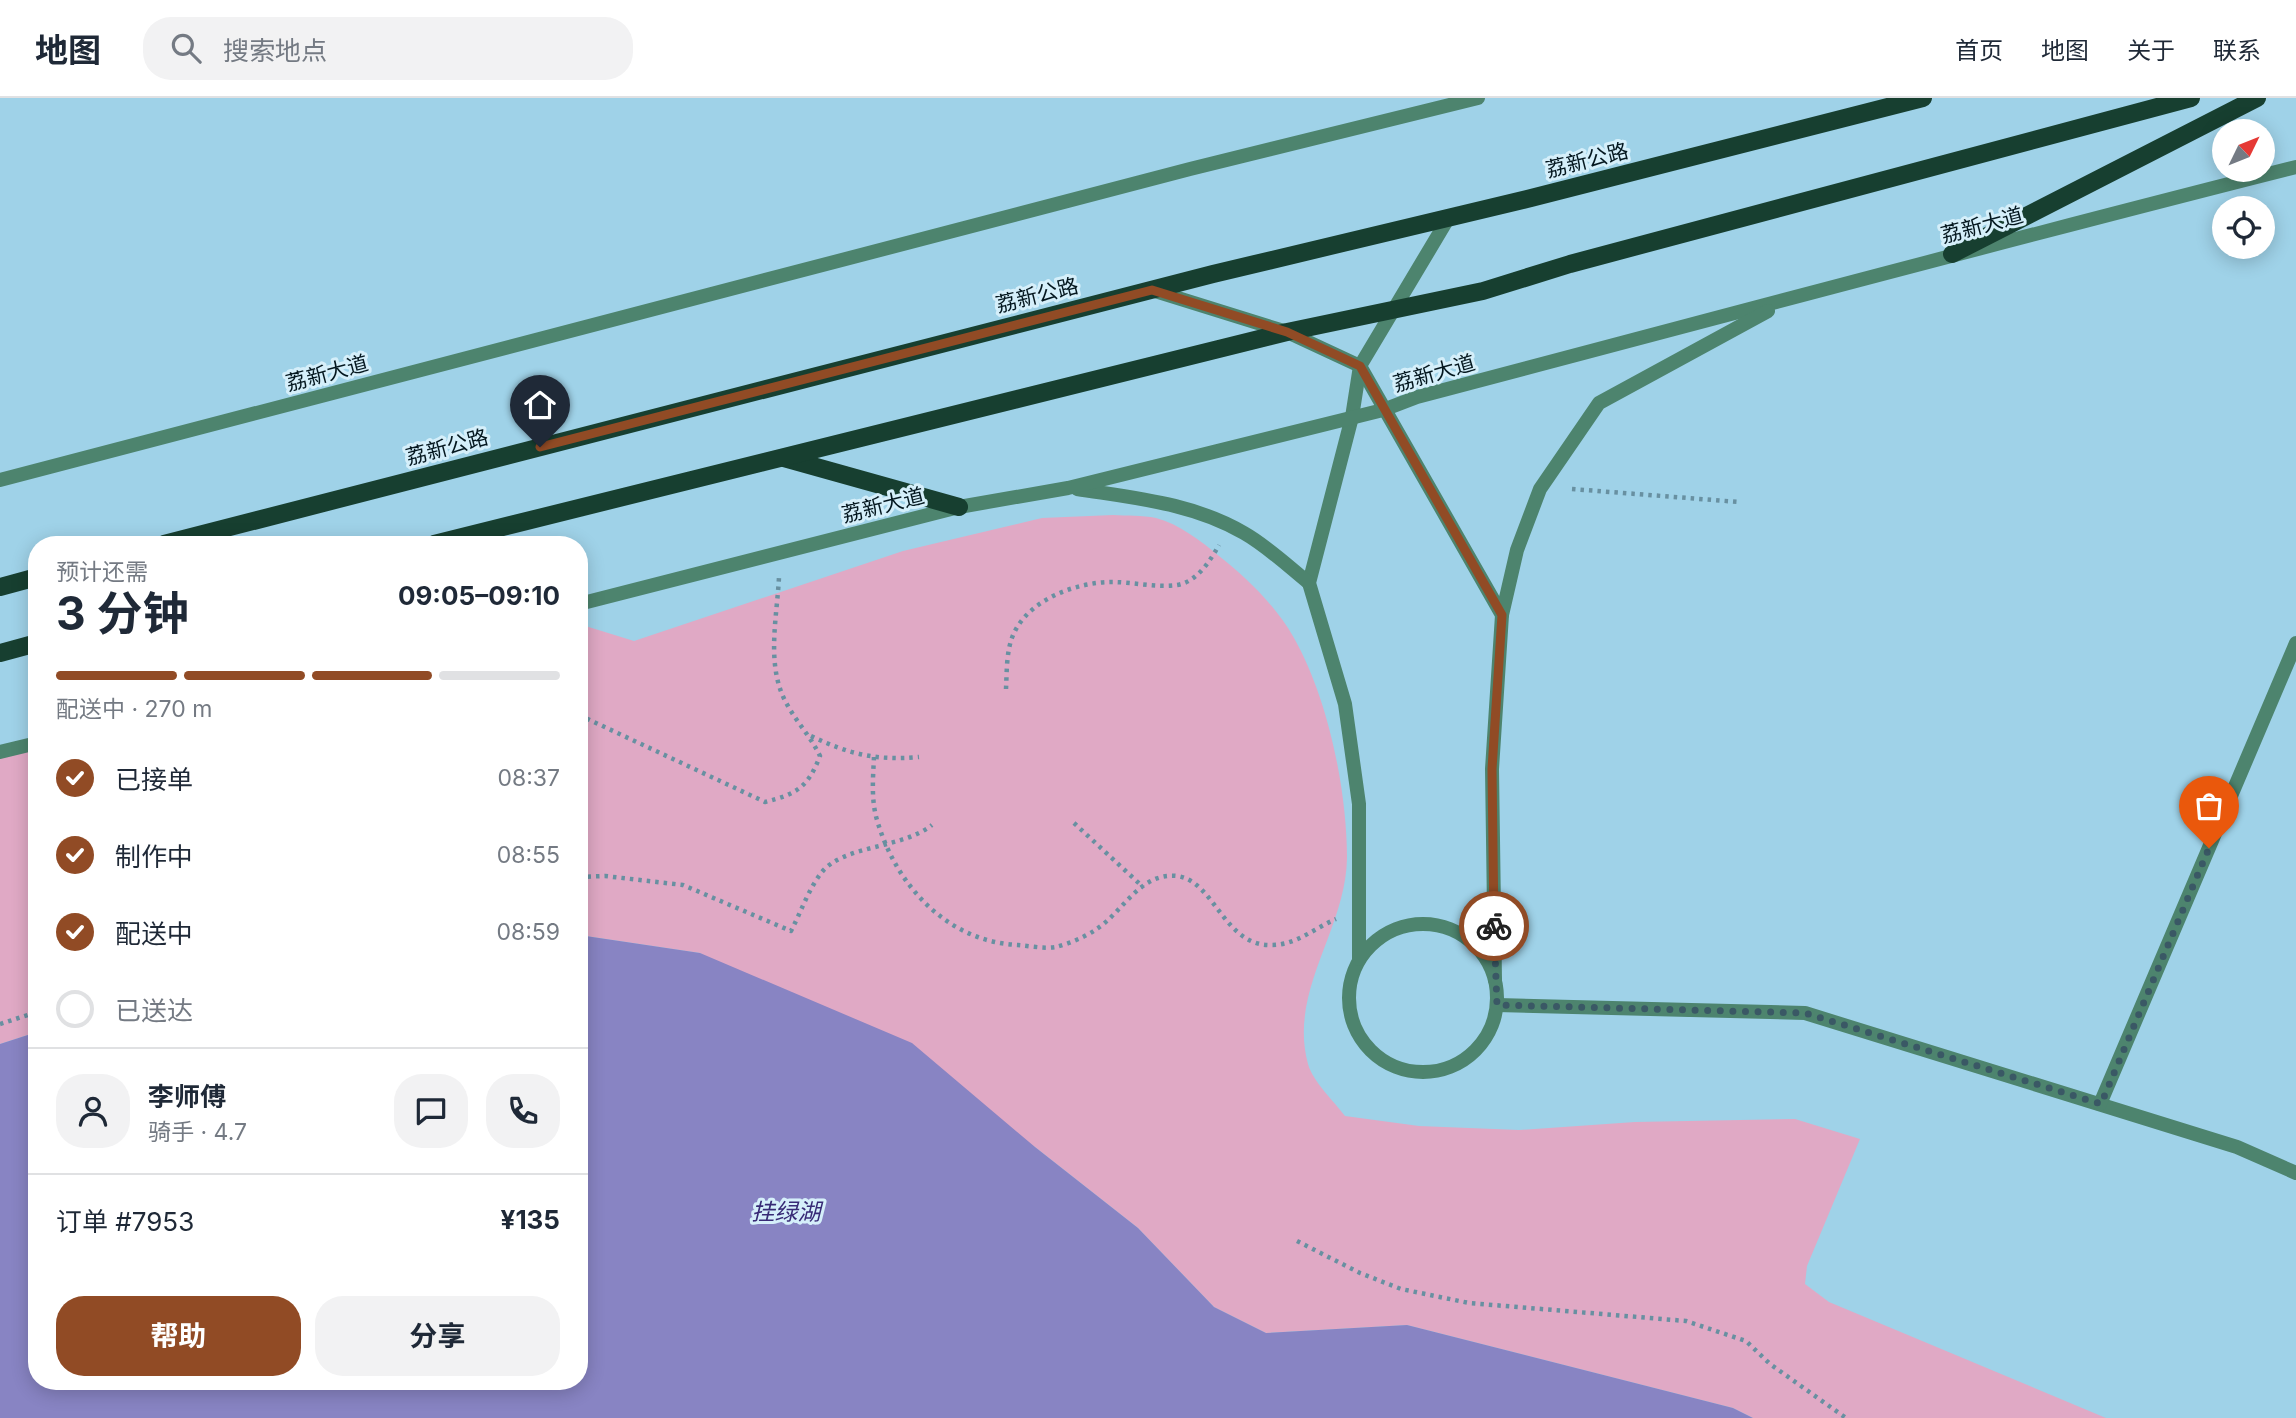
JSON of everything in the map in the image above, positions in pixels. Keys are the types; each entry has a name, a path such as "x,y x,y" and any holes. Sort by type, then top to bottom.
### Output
{"main road":[{"name":"荔新公路","path":"195,536 1152,290 1923,98"},
{"path":"465,536 1287,332 1483,290 1570,264 2191,98"},
{"path":"1952,254 2257,98"},
{"path":"780,457 959,508"},
{"path":"0,587 28,579"},
{"path":"0,653 28,645"}],"street":[{"name":"荔新大道","path":"0,480 1163,176 1478,98"},
{"name":"荔新大道","path":"588,602 959,508 1068,488 1383,410 1417,397 1788,301 1952,254 2296,166"},
{"path":"1359,959 1359,804 1345,704 1309,583 1352,417 1360,366 1448,217"},
{"path":"1152,290 1287,332 1360,366 1502,615"},
{"path":"1495,980 1485,957 1468,939 1445,926 1420,923 1396,928 1374,941 1359,959 1350,981 1348,1004 1354,1028 1367,1047 1385,1063 1408,1071 1432,1072 1457,1065 1477,1051 1491,1029 1497,1005 1492,769 1502,615 1517,550 1540,489 1599,403 1788,301"},
{"path":"1068,488 1172,504 1244,533 1309,583"},
{"path":"2101,1104 2296,643"},
{"path":"0,752 28,745"},
{"path":"1497,1005 1805,1013 2237,1147 2296,1173"}],"path":[{"path":"1571,489 1739,502"},
{"path":"1006,689 1008,656 1016,630 1052,596 1083,585 1110,582 1178,585 1207,566 1230,527"},
{"path":"588,719 765,802 784,797 810,782 820,756 811,736 787,705 774,672 780,553"},
{"path":"811,736 849,754 919,757"},
{"path":"874,757 872,786 877,819 894,862 916,895 939,916 980,941 1055,947 1096,930 1127,898 1152,881 1176,876 1192,882 1234,930 1255,943 1273,946 1300,939 1359,905"},
{"path":"1074,823 1143,887"},
{"path":"588,877 605,876 683,885 791,931 822,871 843,856 888,846 919,835 932,825"},
{"path":"0,1024 28,1015"},
{"path":"1297,1241 1360,1273 1401,1289 1469,1303 1686,1321 1746,1341 1770,1364 1846,1418"}],"shaded area":[{"path":"1145,516 1173,524 1205,545 1250,583 1279,615 1294,638 1317,688 1333,745 1344,803 1347,858 1338,910 1311,986 1304,1037 1311,1071 1345,1116 1419,1126 1519,1130 1635,1122 1795,1119 1860,1139 1807,1266 1805,1284 1829,1302 2106,1418 1753,1418 1733,1408 1407,1325 1266,1333 1214,1307 1138,1228 1035,1147 700,953 588,936 588,627 634,641 903,551 1042,518"},
{"path":"28,745 28,1035 0,1044 0,753"}],"water":[{"name":"挂绿湖","path":"588,936 700,953 912,1043 1035,1147 1138,1228 1214,1307 1266,1333 1407,1325 1733,1408 1753,1418 0,1418 0,1044 28,1035 28,1390 588,1390"}],"way so far":[{"path":"1494,926 1497,1005 1805,1013 2101,1104 2209,848"}],"route":[{"path":"540,447 1152,290 1287,332 1360,366 1502,615 1492,769 1494,926"}]}
